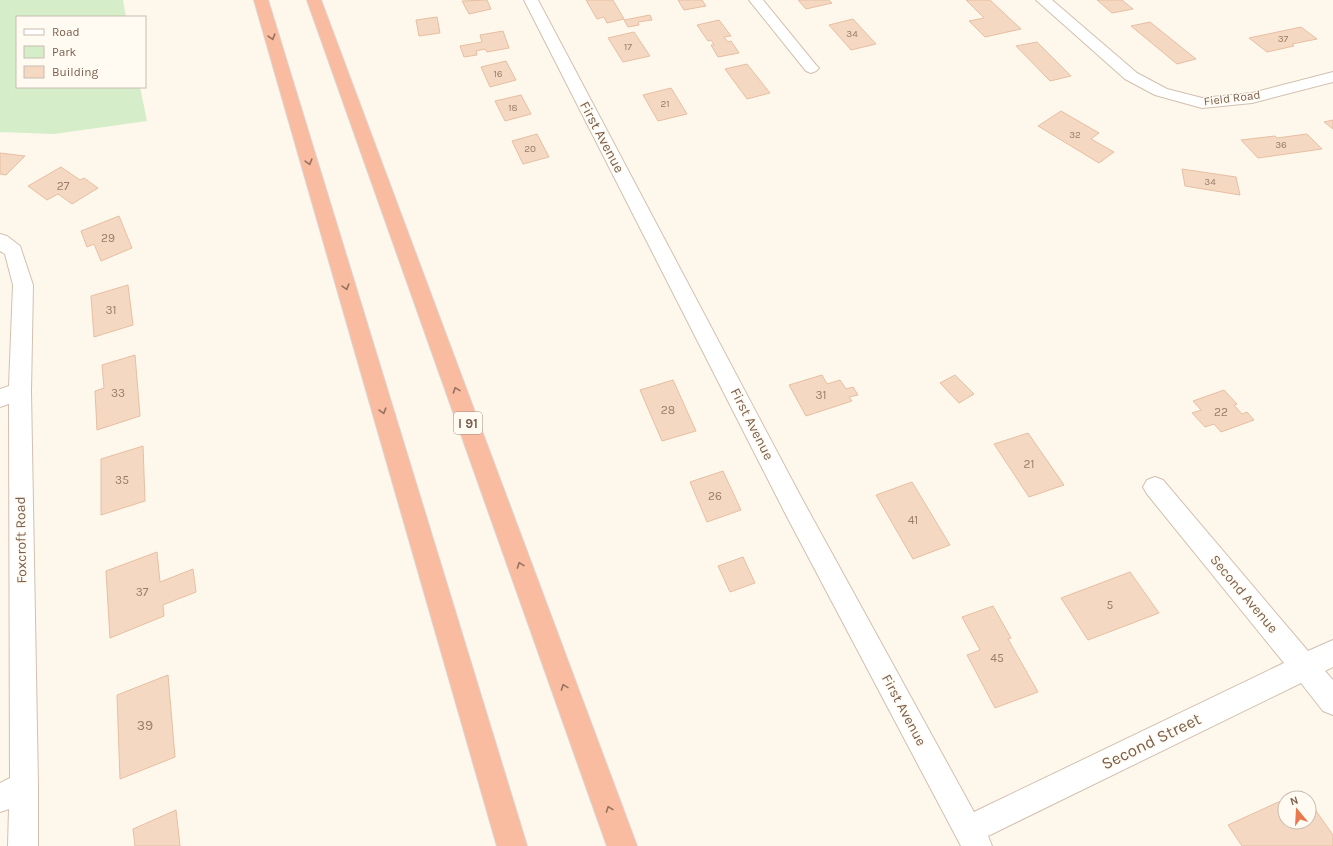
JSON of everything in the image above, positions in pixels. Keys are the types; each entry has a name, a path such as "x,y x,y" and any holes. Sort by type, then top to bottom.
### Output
{"highway":[{"path":"261,0 512,846"},
{"name":"I 91","path":"314,0 622,846"}],"street":[{"name":"First Avenue","path":"531,0 793,505 972,838"},
{"path":"756,0 811,68"},
{"name":"Field Road","path":"1043,0 1131,76 1161,92 1202,103 1252,98 1333,77"},
{"name":"Foxcroft Road","path":"0,241 13,251 23,285 10,395 12,792 23,846"},
{"name":"Second Avenue","path":"1155,487 1305,665 1333,701"},
{"name":"Second Street","path":"972,838 1305,665 1333,652"}],"green space":[{"path":"0,0 123,0 126,16 16,16 16,88 140,88 147,121 54,134 0,132"}],"building":[{"path":"487,0 491,9 469,14 462,1"},
{"path":"586,0 613,0 624,19 607,23 604,17 597,19"},
{"path":"678,0 702,0 706,6 684,10"},
{"path":"798,0 829,0 832,3 806,9"},
{"path":"966,0 990,0 1021,29 985,37 969,21 984,18"},
{"path":"1097,0 1122,0 1133,9 1112,13"},
{"path":"650,15 652,20 638,22 639,25 628,27 624,20"},
{"path":"437,17 440,33 419,36 416,20"},
{"path":"853,19 876,44 851,50 829,25"},
{"path":"719,20 731,36 724,37 728,42 731,41 739,53 718,57 711,45 714,45 711,40 708,41 697,25"},
{"path":"1150,22 1196,59 1177,64 1131,26"},
{"path":"1301,27 1317,39 1292,44 1294,46 1267,52 1249,38"},
{"path":"503,31 509,48 487,52 485,49 476,51 477,55 464,57 460,46 482,42 480,35"},
{"path":"634,32 650,56 623,62 608,38"},
{"path":"1037,42 1071,76 1050,81 1016,46"},
{"path":"506,61 516,80 490,87 481,67"},
{"path":"747,64 770,93 747,99 725,69"},
{"path":"671,88 687,114 658,121 643,95"},
{"path":"521,95 531,114 505,121 495,101"},
{"path":"1061,111 1099,133 1091,139 1114,152 1099,163 1038,126"},
{"path":"1333,120 1333,129 1324,122"},
{"path":"537,134 549,157 523,164 512,141"},
{"path":"1307,134 1322,149 1258,158 1241,140 1275,136 1277,138"},
{"path":"0,153 25,156 6,175 0,174"},
{"path":"61,167 80,180 84,178 98,188 72,204 58,194 47,200 28,186"},
{"path":"1182,169 1236,177 1240,195 1185,186"},
{"path":"119,216 132,248 101,261 94,244 87,247 81,231"},
{"path":"128,285 133,325 94,337 91,296"},
{"path":"135,355 140,416 97,430 95,391 104,388 102,365"},
{"path":"822,375 827,384 840,380 846,389 853,387 858,395 849,397 852,401 806,416 789,385"},
{"path":"955,375 974,394 959,403 940,383"},
{"path":"673,380 696,431 662,441 640,390"},
{"path":"1224,390 1237,404 1234,405 1242,414 1247,412 1254,420 1221,432 1214,424 1205,427 1192,413 1201,410 1193,401"},
{"path":"1028,433 1064,485 1029,497 994,444"},
{"path":"143,446 145,501 101,515 101,459"},
{"path":"723,471 741,510 707,522 690,482"},
{"path":"912,482 950,545 913,559 876,495"},
{"path":"157,552 160,582 193,569 196,592 163,605 164,616 110,638 106,571"},
{"path":"743,557 755,583 730,592 718,566"},
{"path":"1130,572 1159,613 1088,640 1061,598"},
{"path":"993,606 1011,638 1008,639 1038,692 995,708 967,655 980,650 962,617"},
{"path":"168,675 175,757 120,779 117,695"},
{"path":"1277,803 1277,830 1317,830 1317,812 1333,835 1333,846 1242,846 1228,825"},
{"path":"176,810 180,846 135,846 133,829"}]}
